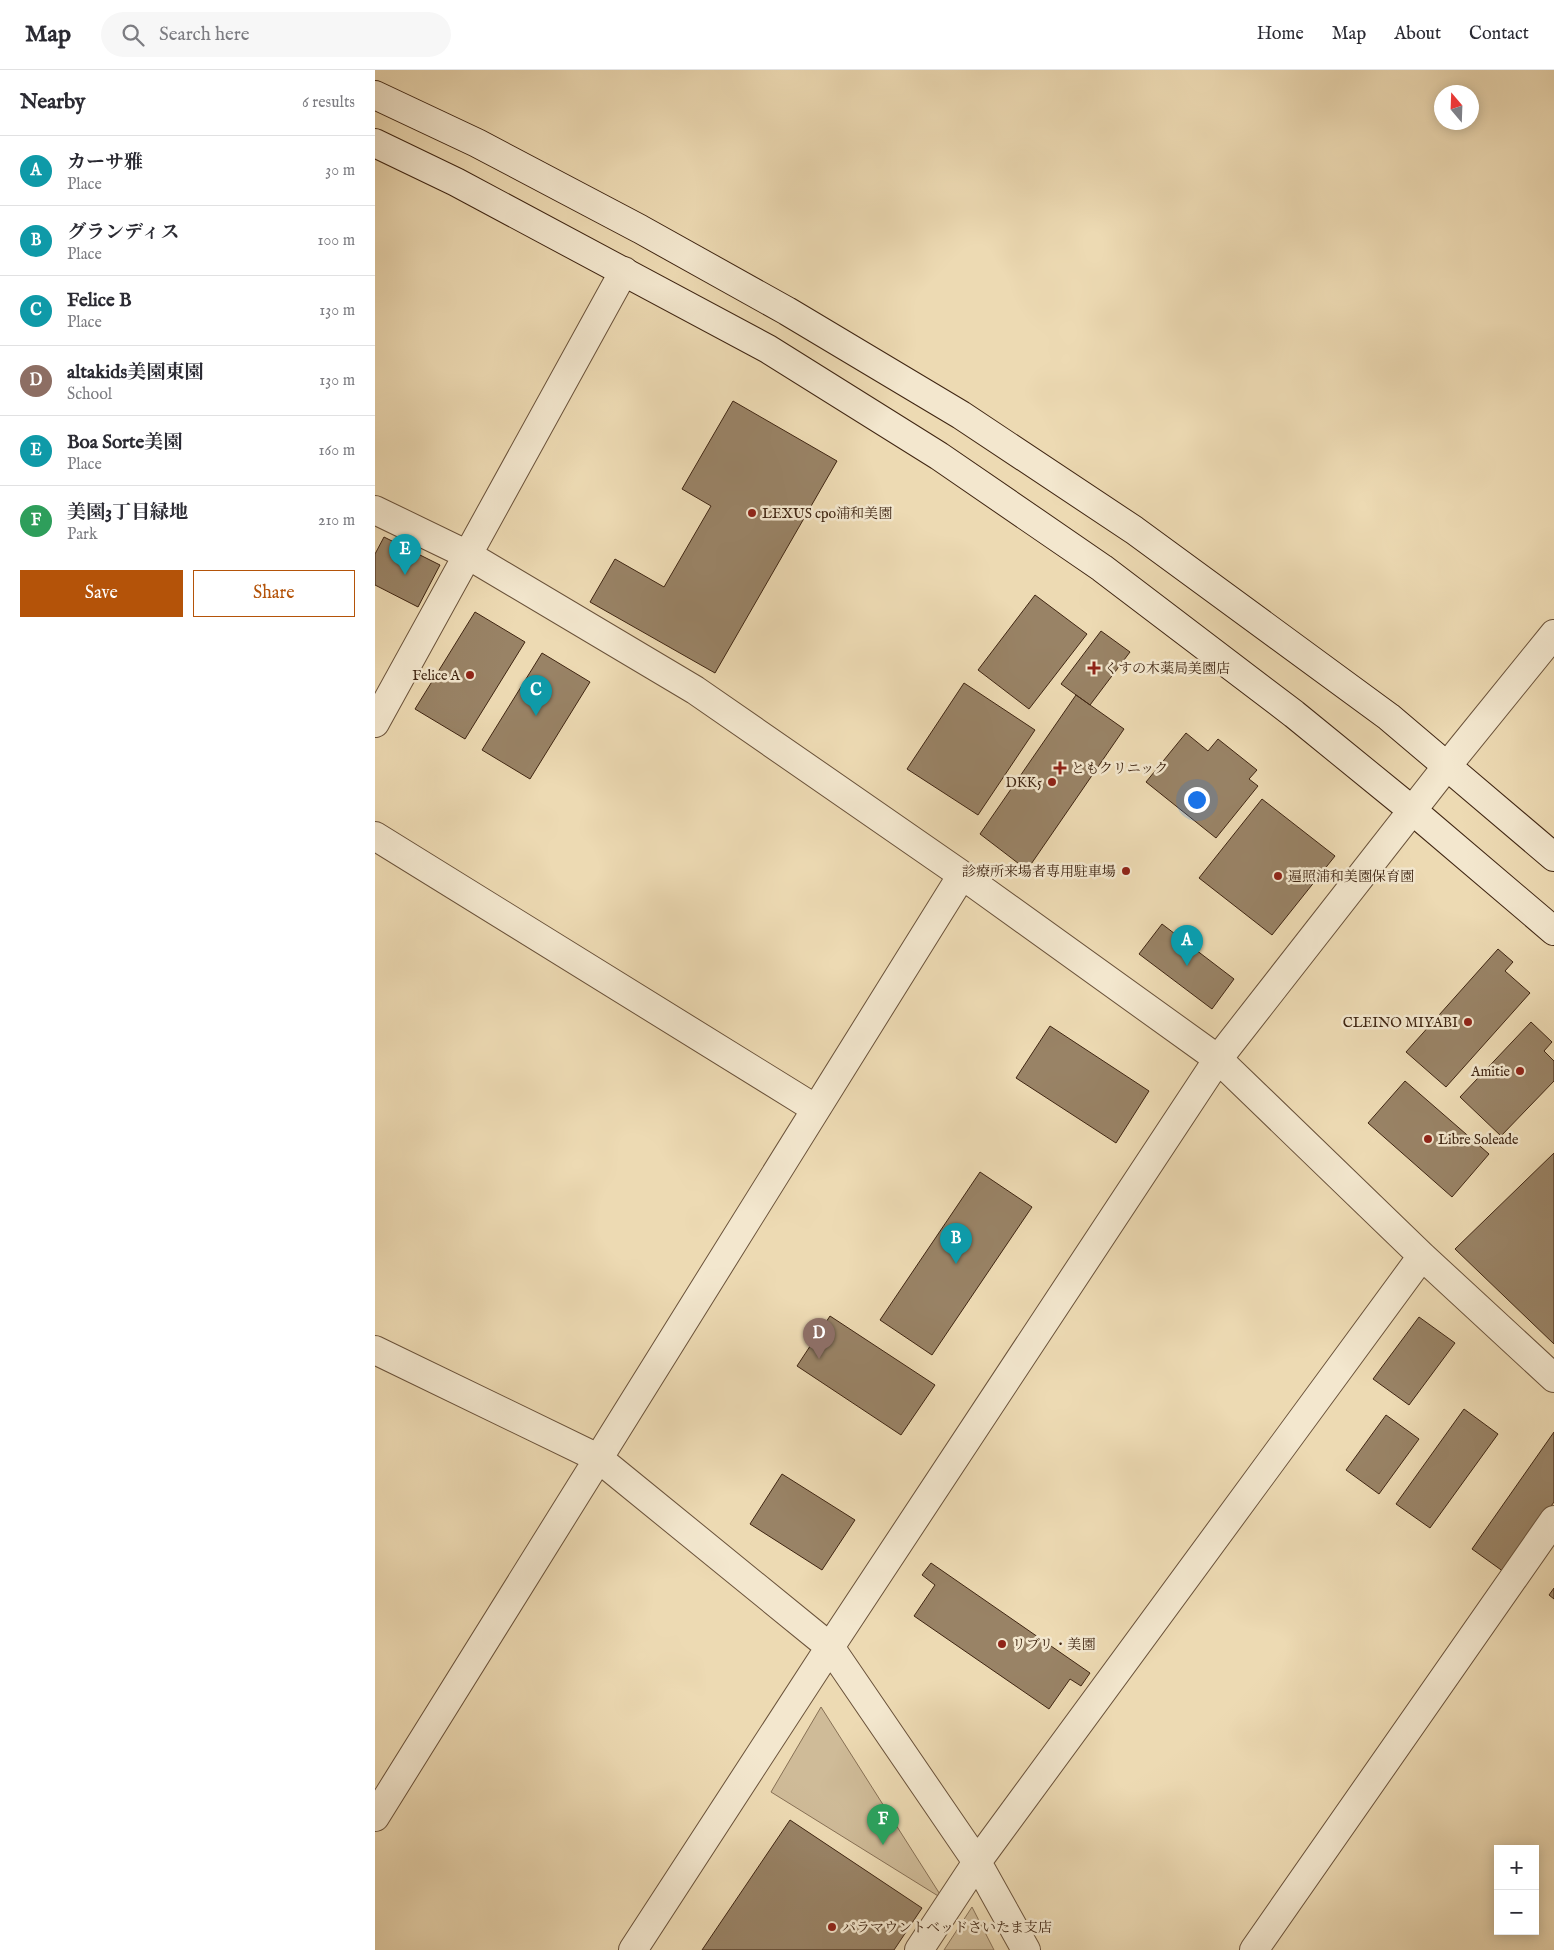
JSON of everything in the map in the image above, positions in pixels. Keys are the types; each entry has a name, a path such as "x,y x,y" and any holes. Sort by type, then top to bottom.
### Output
{"street":[{"path":"375,95 477,143 640,229 787,311 961,416 1134,530 1389,717 1554,857"},
{"path":"375,143 456,182 768,349 939,456 1102,568 1294,714 1413,811 1554,931"},
{"path":"375,723 624,271"},
{"path":"375,510 468,555 695,690 962,875 1218,1059 1421,1256 1554,1378"},
{"path":"633,1950 829,1647 1218,1059 1447,766 1554,634"},
{"path":"375,836 816,1109"},
{"path":"375,1817 962,875"},
{"path":"919,1950 977,1862 1421,1256"},
{"path":"375,1350 598,1458 829,1647 977,1862 1026,1950"},
{"path":"1254,1950 1554,1520"}],"shaded area":[{"path":"821,1707 943,1899 771,1792"},
{"path":"972,1907 994,1950 944,1950"}],"building":[{"path":"733,401 837,461 715,673 590,602 615,559 664,587 711,506 682,489"},
{"path":"384,537 440,565 418,607 375,585 375,554"},
{"path":"1035,595 1087,634 1029,709 978,670"},
{"name":"Felice A","path":"475,612 525,642 465,739 415,709"},
{"path":"1101,631 1130,652 1090,705 1061,684"},
{"path":"542,653 590,682 530,779 482,750"},
{"path":"964,683 1035,730 978,815 907,769"},
{"name":"DKK5","path":"1076,695 1124,729 1027,870 980,834"},
{"path":"1186,733 1208,751 1218,739 1257,770 1249,779 1258,786 1216,838 1146,782"},
{"path":"1262,799 1335,856 1272,935 1199,878"},
{"path":"1162,924 1234,979 1212,1009 1139,954"},
{"name":"CLEINO MIYABI","path":"1498,949 1513,962 1505,971 1530,993 1446,1087 1406,1052"},
{"name":"Amitie","path":"1531,1022 1552,1042 1544,1051 1554,1061 1554,1081 1501,1136 1460,1097"},
{"path":"1050,1026 1149,1091 1116,1143 1016,1078"},
{"name":"Libre Soleade","path":"1405,1081 1489,1154 1452,1197 1368,1123"},
{"path":"1554,1153 1554,1344 1455,1249"},
{"path":"980,1172 1032,1207 932,1355 880,1320"},
{"path":"830,1316 935,1385 901,1435 797,1366"},
{"path":"1419,1317 1455,1343 1409,1405 1373,1379"},
{"path":"1464,1409 1498,1434 1430,1528 1396,1504"},
{"path":"1386,1415 1419,1439 1379,1494 1346,1470"},
{"path":"1554,1432 1554,1502 1504,1572 1472,1549"},
{"path":"782,1474 855,1520 822,1570 750,1524"},
{"name":"リブリ・美園","path":"931,1563 1090,1673 1081,1686 1070,1679 1049,1709 914,1616 935,1585 922,1575"},
{"path":"1554,1588 1554,1599 1549,1595"},
{"path":"790,1820 922,1908 894,1950 702,1950"}],"place":[{"name":"LEXUS cpo浦和美園","path":"752,513"},
{"name":"Boa Sorte美園","path":"405,575"},
{"name":"くすの木薬局美園店","path":"1094,668"},
{"name":"Felice A","path":"470,675"},
{"name":"Felice B","path":"536,716"},
{"name":"ともクリニック","path":"1060,768"},
{"name":"DKK5","path":"1052,782"},
{"name":"診療所来場者専用駐車場","path":"1126,871"},
{"name":"遍照浦和美園保育園","path":"1278,876"},
{"name":"カーサ雅","path":"1187,966"},
{"name":"CLEINO MIYABI","path":"1468,1022"},
{"name":"Amitie","path":"1520,1071"},
{"name":"Libre Soleade","path":"1428,1139"},
{"name":"グランディス","path":"956,1264"},
{"name":"altakids美園東園","path":"819,1359"},
{"name":"リブリ・美園","path":"1002,1644"},
{"name":"美園3丁目緑地","path":"883,1845"},
{"name":"パラマウントベッドさいたま支店","path":"832,1927"}]}
